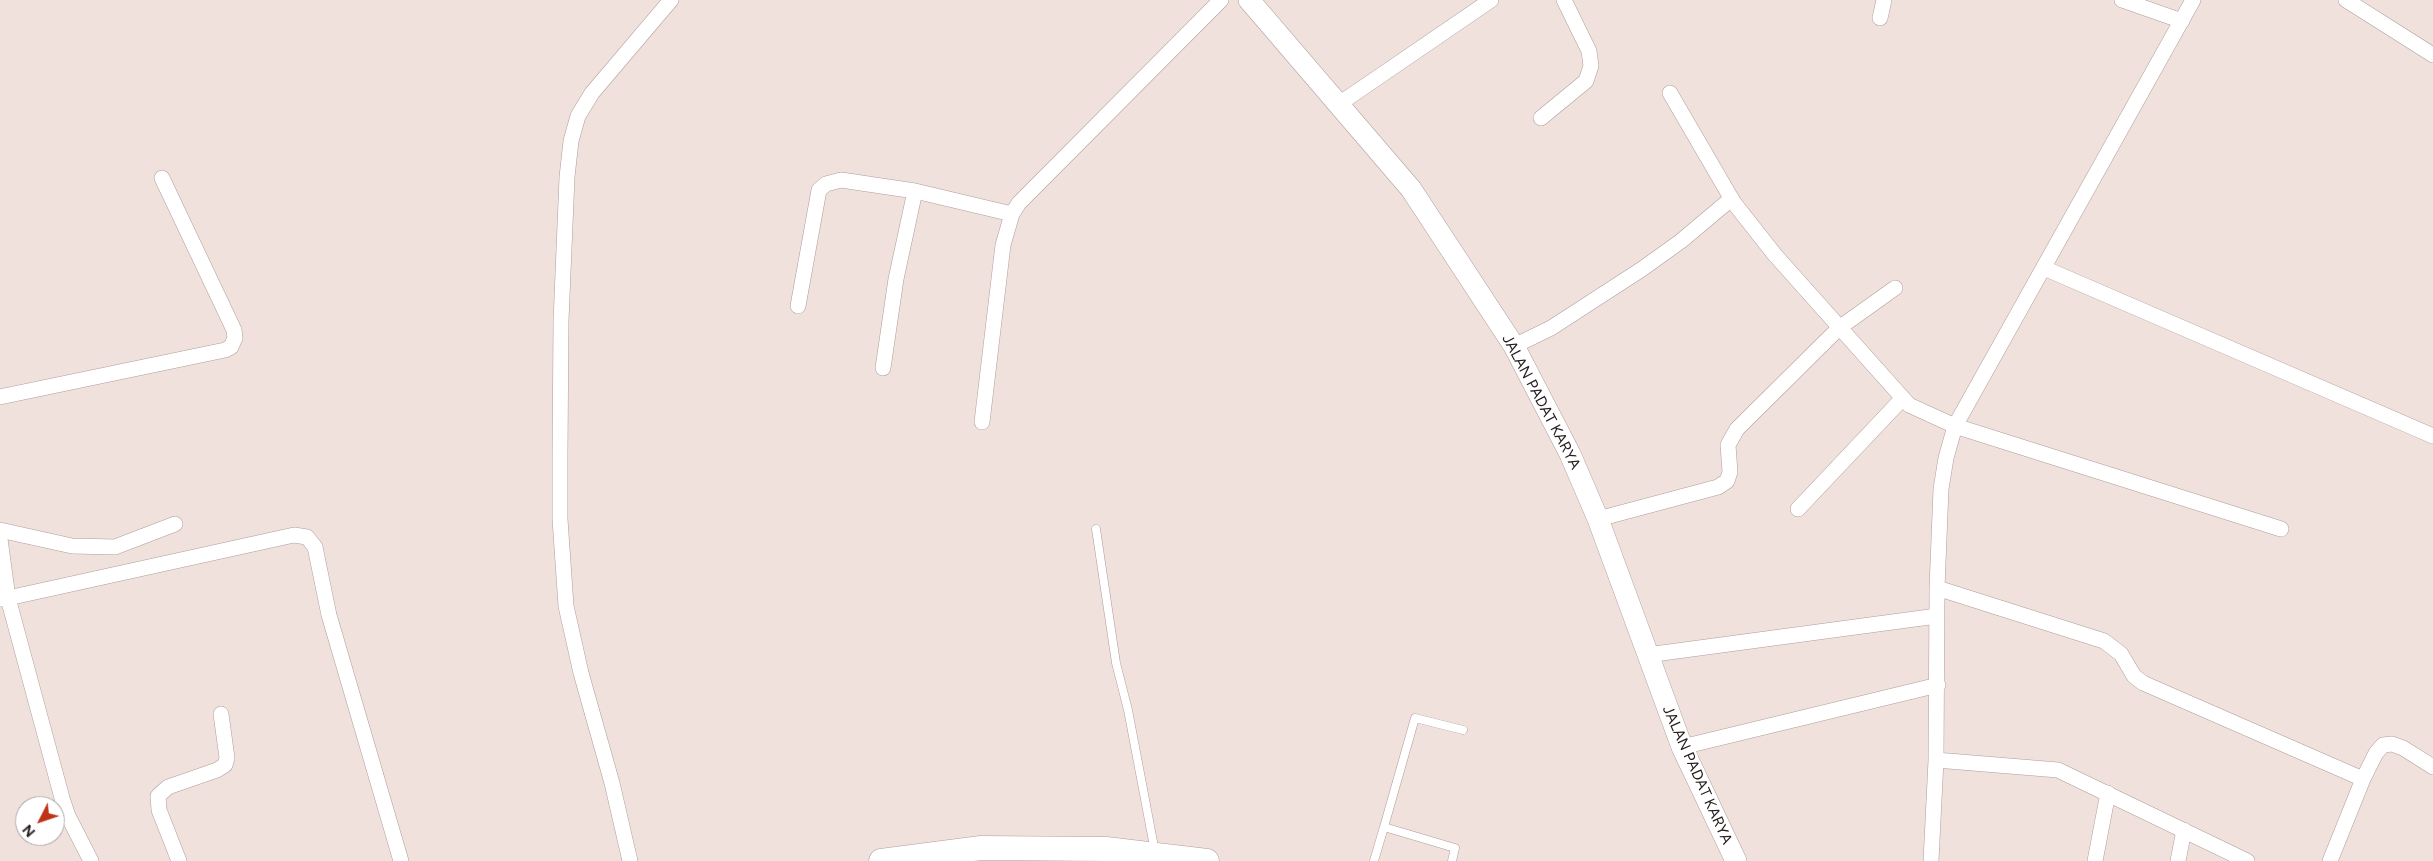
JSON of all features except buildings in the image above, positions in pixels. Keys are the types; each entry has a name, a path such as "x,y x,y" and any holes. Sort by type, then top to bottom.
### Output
{"main road":[{"path":"881,861 981,848 1106,849 1207,861"}],"street":[{"path":"630,861 612,783 581,673 566,606 560,518 560,455 561,321 567,177 571,141 578,116 592,93 671,0"},
{"path":"982,422 1003,245 1012,214 1019,203 1221,0"},
{"name":"JALAN PADAT KARYA","path":"1248,0 1411,189 1514,346 1570,454 1598,519 1682,748 1736,861"},
{"path":"1339,104 1490,0"},
{"path":"1541,118 1586,81 1591,66 1589,51 1564,0"},
{"path":"1880,18 1884,0"},
{"path":"2122,0 2182,21"},
{"path":"1931,861 1936,760 1938,685 1937,588 1941,489 1946,458 1955,426 2193,0"},
{"path":"2346,0 2433,55"},
{"path":"1670,93 1731,199 1775,255 1902,399 1916,409 1955,426 2281,530"},
{"path":"0,397 225,350 231,347 235,338 234,330 162,178"},
{"path":"798,306 819,190 826,184 841,180 915,191 1012,214"},
{"path":"883,368 896,278 915,191"},
{"path":"1514,346 1552,328 1642,269 1681,241 1731,199"},
{"path":"2044,268 2433,436"},
{"path":"1598,519 1718,487 1727,481 1730,472 1728,445 1730,438 1839,328 1895,288"},
{"path":"1798,508 1902,399"},
{"path":"0,530 72,546 116,547 175,524"},
{"path":"4,599 294,535 306,537 315,547 329,615 401,861"},
{"path":"0,539 4,599 62,798 72,823 92,861"},
{"path":"1937,588 2104,641 2121,654 2134,676 2143,683 2363,779"},
{"path":"1647,655 1937,616"},
{"path":"1682,748 1938,685"},
{"path":"178,861 159,810 158,796 168,787 225,765 227,758 221,714"},
{"path":"2330,861 2363,779 2376,753 2383,745 2392,744 2403,748 2433,767"},
{"path":"1936,760 2047,768 2068,774 2247,861"},
{"path":"2095,861 2108,793"},
{"path":"2178,861 2184,830"}],"lane":[{"path":"1096,529 1116,663 1128,710 1155,854"},
{"path":"1374,861 1415,718 1463,730"},
{"path":"1384,827 1455,848 1452,861"}]}
